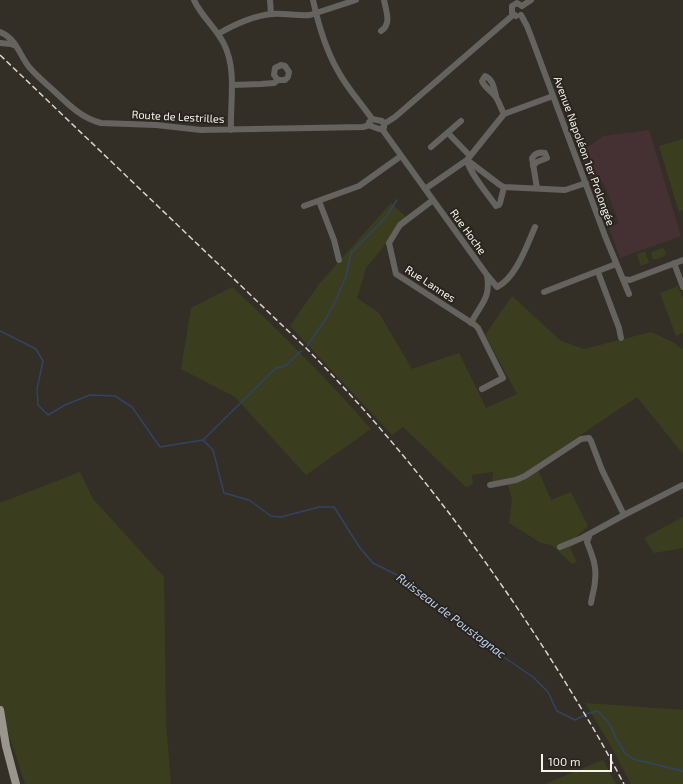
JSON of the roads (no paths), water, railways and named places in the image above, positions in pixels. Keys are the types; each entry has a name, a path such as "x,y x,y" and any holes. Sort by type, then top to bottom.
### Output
{"main road":[{"path":"0,710 6,746 16,784"}],"street":[{"path":"194,0 201,12 218,34 228,54 232,85 231,130"},
{"path":"270,0 272,14"},
{"path":"313,0 329,51 337,70 371,122 382,121 383,127"},
{"path":"218,34 247,19 272,14 302,16 356,0"},
{"path":"381,31 385,29 388,23 384,0"},
{"path":"522,6 531,0"},
{"path":"513,15 511,11 512,2 522,6"},
{"path":"383,127 513,15 521,15 523,12 522,6"},
{"name":"Avenue Napoléon 1er Prolongée","path":"521,15 527,26 616,264 629,294"},
{"name":"Route de Lestrilles","path":"0,32 11,38 29,66 40,78 72,108 94,122 156,125 201,130 231,130 364,127 371,122"},
{"path":"0,43 16,46"},
{"path":"232,85 274,83 278,80"},
{"path":"496,96 504,114"},
{"path":"425,189 469,158 504,114 553,96"},
{"path":"431,147 461,122"},
{"name":"Rue Hoche","path":"383,127 401,156 497,287 503,284 516,268 536,227"},
{"path":"448,133 469,158 504,187 565,190 586,183"},
{"path":"304,206 359,186 401,156"},
{"path":"469,158 468,165 496,206 500,203 504,187"},
{"path":"533,166 537,188"},
{"name":"Rue Lannes","path":"433,200 400,225 389,243 396,274 478,328 503,378 482,389"},
{"path":"319,201 334,240 339,260"},
{"path":"622,279 630,280 683,260"},
{"path":"674,263 683,287"},
{"path":"544,292 616,264"},
{"path":"598,272 619,328 621,338"},
{"path":"471,323 487,297 487,275"},
{"path":"490,485 516,480 525,476 581,439 589,438 602,470 624,515"},
{"path":"560,547 582,538 683,485"},
{"path":"591,533 587,542 596,569 591,603"}],"waterway":[{"path":"307,346 325,320 336,300 346,276 351,253 386,217 397,200"},
{"name":"Ruisseau de Poustagnac","path":"0,331 36,349 43,361 37,389 38,405 48,415 65,405 90,395 115,396 132,407 160,447 203,440 213,450 224,493 249,500 271,516 281,517 319,507 334,507 360,548 373,563 405,579 495,651 533,677 548,692 557,711 575,720 589,713 598,711 609,723 625,753 633,759 683,771"},
{"path":"203,440 276,368 285,366 301,351"}],"railway":[{"path":"0,55 307,349 386,435 423,479 458,525 525,620 592,726 624,784"}]}
